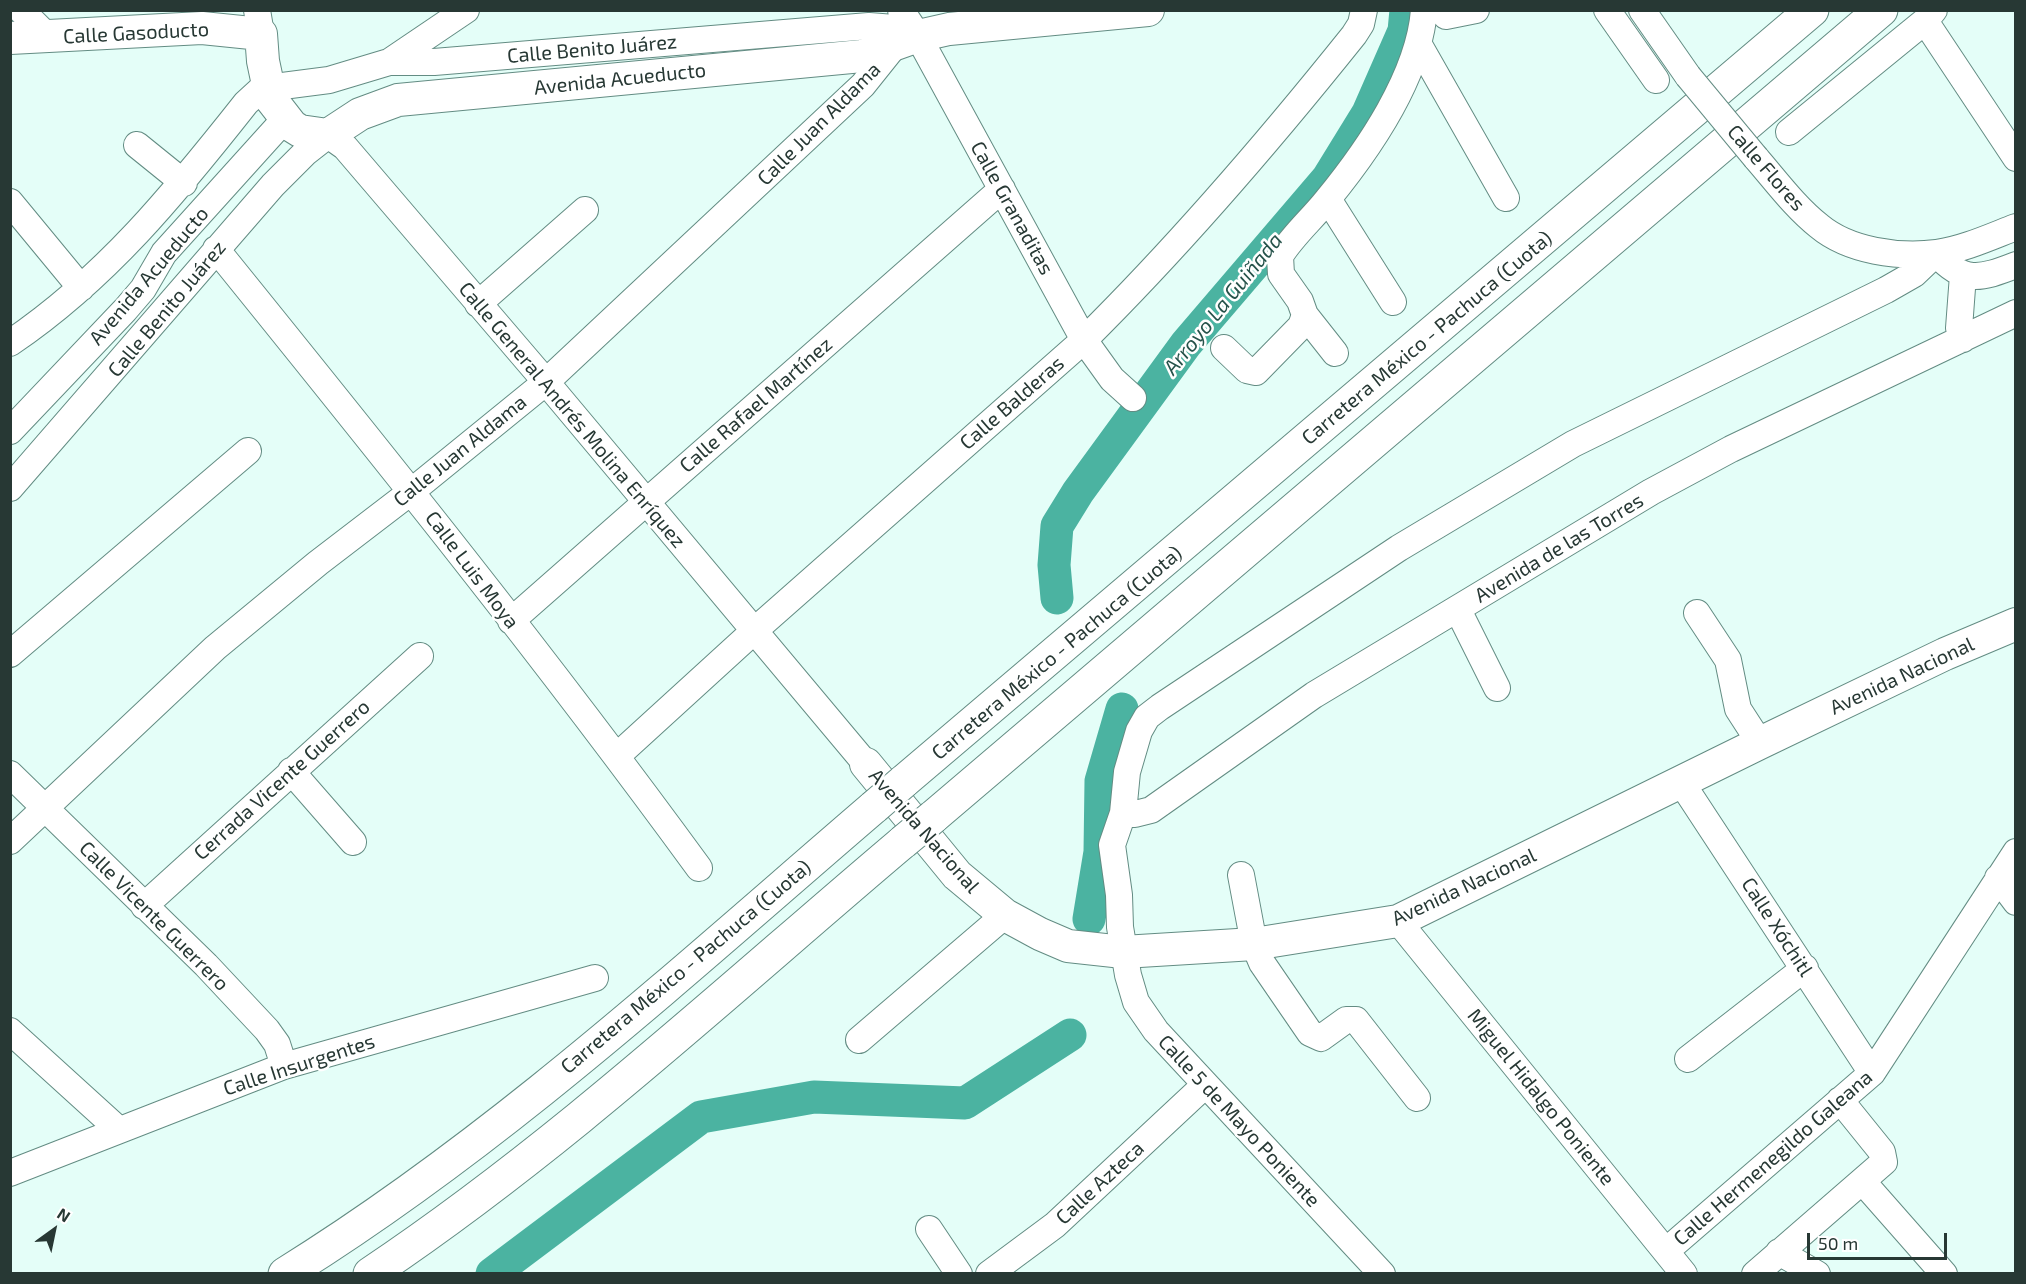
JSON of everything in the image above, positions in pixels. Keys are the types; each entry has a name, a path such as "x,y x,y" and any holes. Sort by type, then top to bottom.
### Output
{"highway":[{"name":"Carretera México - Pachuca (Cuota)","path":"285,1274 366,1222 468,1149 590,1050 1812,10"},
{"path":"370,1274 454,1214 557,1134 1881,10"}],"main road":[{"name":"Avenida Acueducto","path":"328,135 360,114 398,100 862,56 905,31 1148,10"},
{"name":"Calle Gasoducto","path":"10,38 48,37 134,21 190,19 259,22"},
{"path":"259,22 267,88 271,99 285,119"},
{"name":"Calle General Andrés Molina Enríquez","path":"285,119 300,131 328,135"},
{"name":"Avenida Nacional","path":"866,764 957,875 1005,915 1040,934 1068,946 1123,952 1254,944 1398,921 1945,654 2016,624"}],"street":[{"path":"21,10 48,37"},
{"path":"389,62 466,10"},
{"name":"Calle Balderas","path":"617,756 754,631 1084,340 1119,305 1298,105 1354,35 1361,24 1364,10"},
{"path":"1335,353 1305,315 1300,301 1281,274 1279,264 1284,250 1328,199 1375,133 1435,13 1476,10"},
{"path":"1607,10 1656,80"},
{"name":"Calle Flores","path":"1642,10 1688,76 1805,214 1840,239 1878,251 1936,253"},
{"path":"1789,132 1930,16 2016,158"},
{"name":"Calle Benito Juárez","path":"267,88 329,80 389,62 444,61 869,26 905,31"},
{"name":"Calle Granaditas","path":"905,31 1002,189 1084,340 1112,379 1133,398"},
{"name":"Calle Juan Aldama","path":"10,841 215,648 309,570 412,491 546,382 863,85 905,31"},
{"path":"1419,45 1506,198"},
{"path":"10,343 39,324 131,242 184,183 246,103 258,92 267,88"},
{"name":"Avenida Acueducto","path":"10,431 125,310 143,289 164,253 285,119"},
{"name":"Calle Benito Juárez","path":"10,488 119,366 216,249 290,168 328,135"},
{"name":"Calle General Andrés Molina Enríquez","path":"328,135 345,147 546,382 866,764"},
{"path":"138,145 184,183"},
{"name":"Calle Rafael Martínez","path":"511,621 1002,189"},
{"path":"1328,199 1393,302"},
{"path":"10,202 81,288"},
{"path":"478,304 585,210"},
{"path":"1123,952 1112,845 1123,813 1127,772 1139,731 1147,717 1399,548 1573,444 1886,290 1914,274 1936,253 1975,243 2016,227"},
{"name":"Calle Luis Moya","path":"216,249 412,491 617,756 699,868"},
{"path":"1936,253 1947,265 1963,275 1980,277 2016,265"},
{"path":"1962,339 1959,328 1963,275"},
{"name":"Avenida de las Torres","path":"1123,813 1135,814 1151,810 1314,695 1689,471 2016,313"},
{"path":"1224,348 1247,370 1253,372 1259,370 1301,326 1305,315"},
{"path":"10,654 248,451"},
{"path":"1458,609 1497,688"},
{"path":"1697,613 1728,660 1738,709 1760,743"},
{"name":"Cerrada Vicente Guerrero","path":"144,906 420,656"},
{"path":"291,771 353,842"},
{"name":"Calle Vicente Guerrero","path":"10,774 267,1030 277,1044 284,1066"},
{"name":"Calle Xóchitl","path":"1682,782 1872,1072"},
{"name":"Calle Hermenegildo Galeana","path":"1666,1251 1872,1072 2016,852"},
{"path":"1241,875 1254,944 1263,963 1311,1033 1320,1038 1346,1020 1356,1020 1417,1098"},
{"path":"1998,878 2016,902"},
{"path":"859,1040 1005,915"},
{"name":"Miguel Hidalgo Poniente","path":"1398,921 1684,1274"},
{"name":"Calle 5 de Mayo Poniente","path":"1123,952 1132,992 1143,1016 1382,1274"},
{"path":"1688,1059 1805,968"},
{"name":"Calle Insurgentes","path":"10,1173 284,1066 595,978"},
{"path":"10,1031 119,1130"},
{"name":"Calle Azteca","path":"989,1274 1055,1225 1205,1085"},
{"path":"1755,1274 1884,1162 1885,1156 1840,1100"},
{"path":"1863,1182 1944,1274"},
{"path":"929,1228 959,1274"},
{"path":"1779,1252 1817,1274"}],"waterway":[{"name":"Arroyo La Guiñada","path":"1057,598 1054,565 1057,526 1078,492 1186,344 1328,178 1368,113 1404,31 1406,10"},
{"path":"1089,919 1100,852 1101,781 1122,709"},
{"path":"492,1274 701,1117 814,1097 965,1103 1070,1035"}]}
